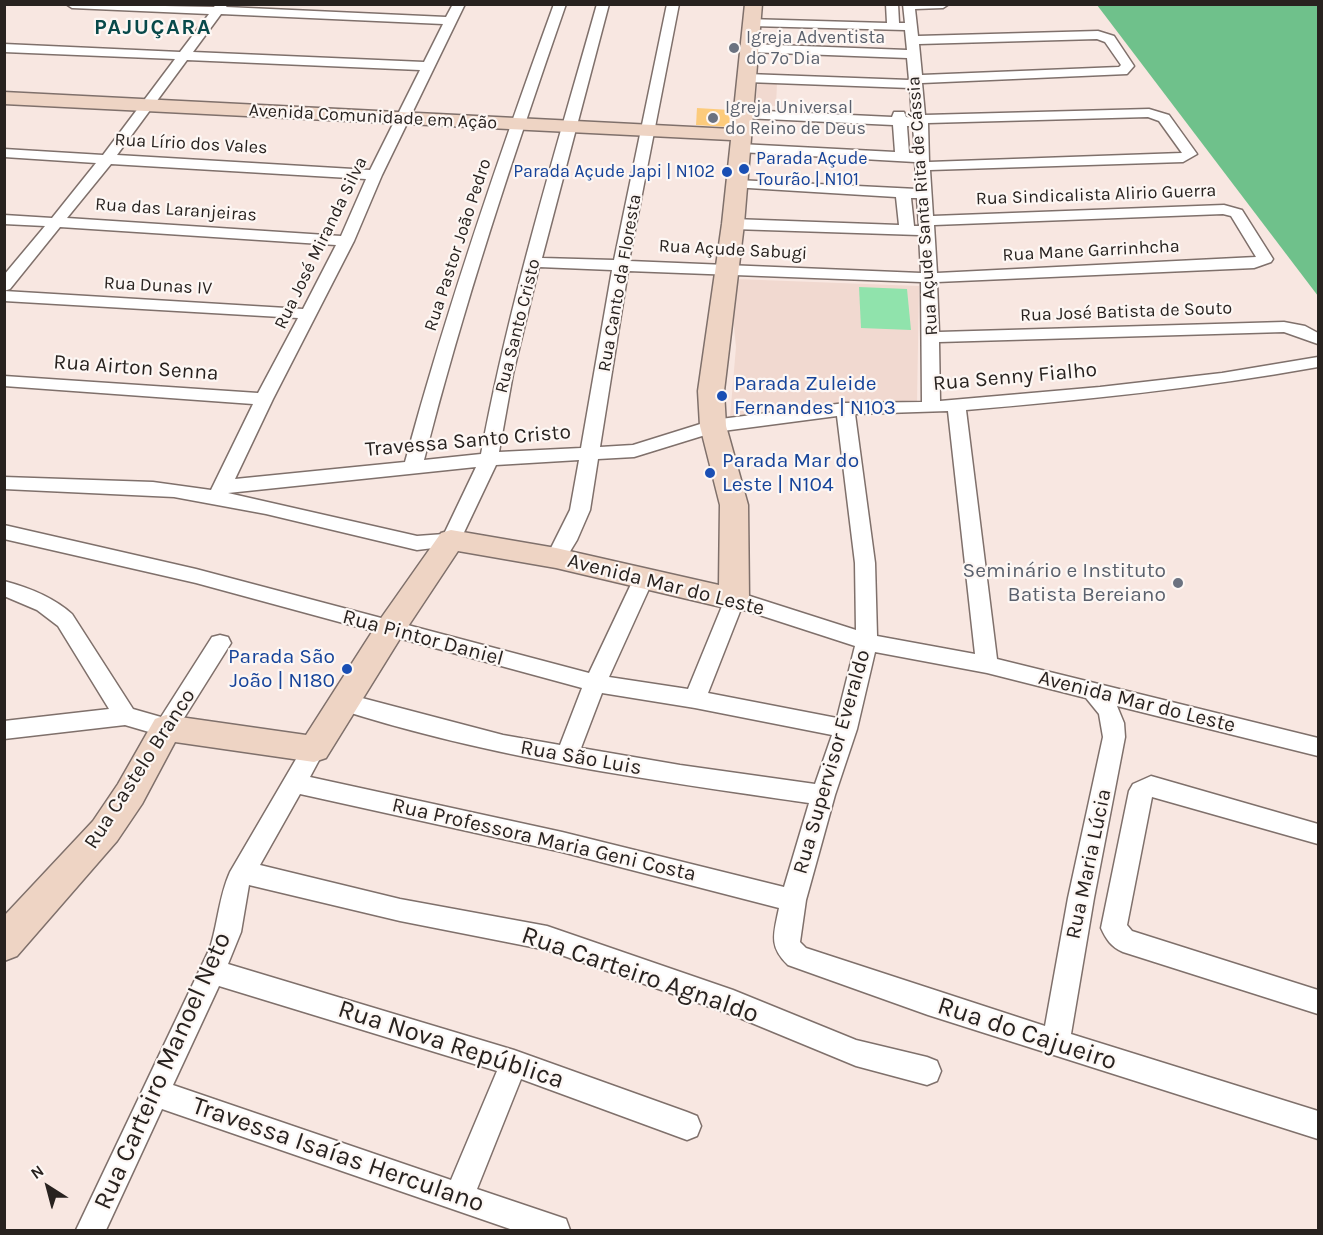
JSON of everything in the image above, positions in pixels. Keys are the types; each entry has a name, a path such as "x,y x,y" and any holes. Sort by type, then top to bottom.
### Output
{"street":[{"path":"72,4 219,8 450,21"},
{"name":"Rua José Miranda Silva","path":"220,493 264,399 346,241 375,175 459,4"},
{"name":"Rua Pastor João Pedro","path":"413,467 436,379 517,125 560,4"},
{"name":"Rua Santo Cristo","path":"390,629 451,540 489,459 504,374 603,4"},
{"name":"Rua Canto da Floresta","path":"556,558 580,510 621,264 674,4"},
{"path":"892,4 894,26"},
{"path":"909,5 943,4"},
{"name":"Rua Açude Santa Rita de Cássia","path":"909,5 921,119 930,278 931,407"},
{"path":"4,286 107,159 219,8"},
{"path":"694,699 734,599 734,505 713,426 711,391 733,224 753,13 894,26 912,40"},
{"path":"747,78 916,81 1122,71 1128,66 1110,39 1098,35 912,40 749,48"},
{"path":"4,48 428,66"},
{"name":"Avenida Comunidade em Ação","path":"4,98 649,131 742,127"},
{"path":"1155,114 1164,118 1190,154 1183,158 923,162 742,127 899,118 1155,114"},
{"path":"899,118 902,157"},
{"name":"Rua Lírio dos Vales","path":"4,153 375,175"},
{"path":"737,184 924,194"},
{"path":"903,193 908,231"},
{"name":"Rua Sindicalista Alirio Guerra","path":"927,226 1224,208 1237,213 1265,256 1265,259 1254,263"},
{"name":"Rua das Laranjeiras","path":"4,219 346,241"},
{"path":"733,224 908,231 927,226"},
{"name":"Rua Açude Sabugi","path":"534,262 930,278"},
{"name":"Rua Mane Garrinhcha","path":"930,278 1254,263"},
{"name":"Rua Dunas IV","path":"4,296 309,314"},
{"name":"Rua José Batista de Souto","path":"932,337 1284,327 1299,330 1318,339"},
{"name":"Rua Senny Fialho","path":"713,426 845,409 931,407 1122,390 1222,378 1318,362"},
{"name":"Rua Airton Senna","path":"4,381 264,399"},
{"path":"956,405 987,665"},
{"name":"Rua Supervisor Everaldo","path":"793,900 823,795 846,729 867,642 865,563 845,409"},
{"name":"Travessa Santo Cristo","path":"220,493 489,459 634,451 713,426"},
{"name":"Avenida Mar do Leste","path":"6,485 140,488 220,493 417,543 451,540 556,558 643,580 734,599 867,642 987,665 1318,747"},
{"name":"Rua Pintor Daniel","path":"4,532 196,576 595,683 694,699 846,729"},
{"path":"567,756 595,683 643,580"},
{"name":"Rua Castelo Branco","path":"4,588 36,599 55,610 65,620 124,716"},
{"name":"Rua Carteiro Manoel Neto","path":"91,1230 187,1022 213,972 228,932 232,900 242,872 314,749 390,629"},
{"name":"Rua Castelo Branco","path":"4,944 21,922 83,858 106,829 220,643"},
{"name":"Rua Maria Lúcia","path":"1056,1043 1080,898 1114,737 1114,721 1106,705 1094,692"},
{"name":"Rua São Luis","path":"343,702 503,744 823,795"},
{"path":"4,730 124,716 166,728 314,749"},
{"name":"Rua Professora Maria Geni Costa","path":"295,783 562,842 793,900"},
{"path":"1318,834 1151,786 1141,791 1114,928 1123,940 1318,1002"},
{"name":"Rua Carteiro Agnaldo","path":"242,872 400,910 548,938 733,1003 856,1053 927,1071"},
{"name":"Rua do Cajueiro","path":"793,900 786,939 788,948 797,957 1056,1043 1318,1125"},
{"name":"Rua Nova República","path":"213,972 514,1063 687,1126"},
{"path":"459,1197 514,1063"},
{"name":"Travessa Isaías Herculano","path":"155,1093 459,1197 511,1223 555,1230"}],"shaded area":[{"path":"758,83 777,83 776,106 755,105"},
{"path":"735,279 919,286 917,403 730,417 736,347 733,318"}],"green space":[{"path":"1097,5 1318,5 1318,296"},
{"path":"859,287 907,289 911,330 861,328"}],"building":[{"name":"Igreja Universal do Reino de Deus","path":"697,108 730,110 729,127 696,125"}],"place":[{"name":"Igreja Adventista do 7º Dia","path":"734,48"},
{"name":"Igreja Universal do Reino de Deus","path":"713,118"},
{"name":"Parada Açude Tourão | N101","path":"744,169"},
{"name":"Parada Açude Japi | N102","path":"727,172"},
{"name":"Parada Zuleide Fernandes | N103","path":"722,396"},
{"name":"Parada Mar do Leste | N104","path":"710,473"},
{"name":"Seminário e Instituto Batista Bereiano","path":"1178,583"},
{"name":"Parada São João | N180","path":"347,669"}],"district":[{"name":"PAJUÇARA","path":"153,28"}]}
